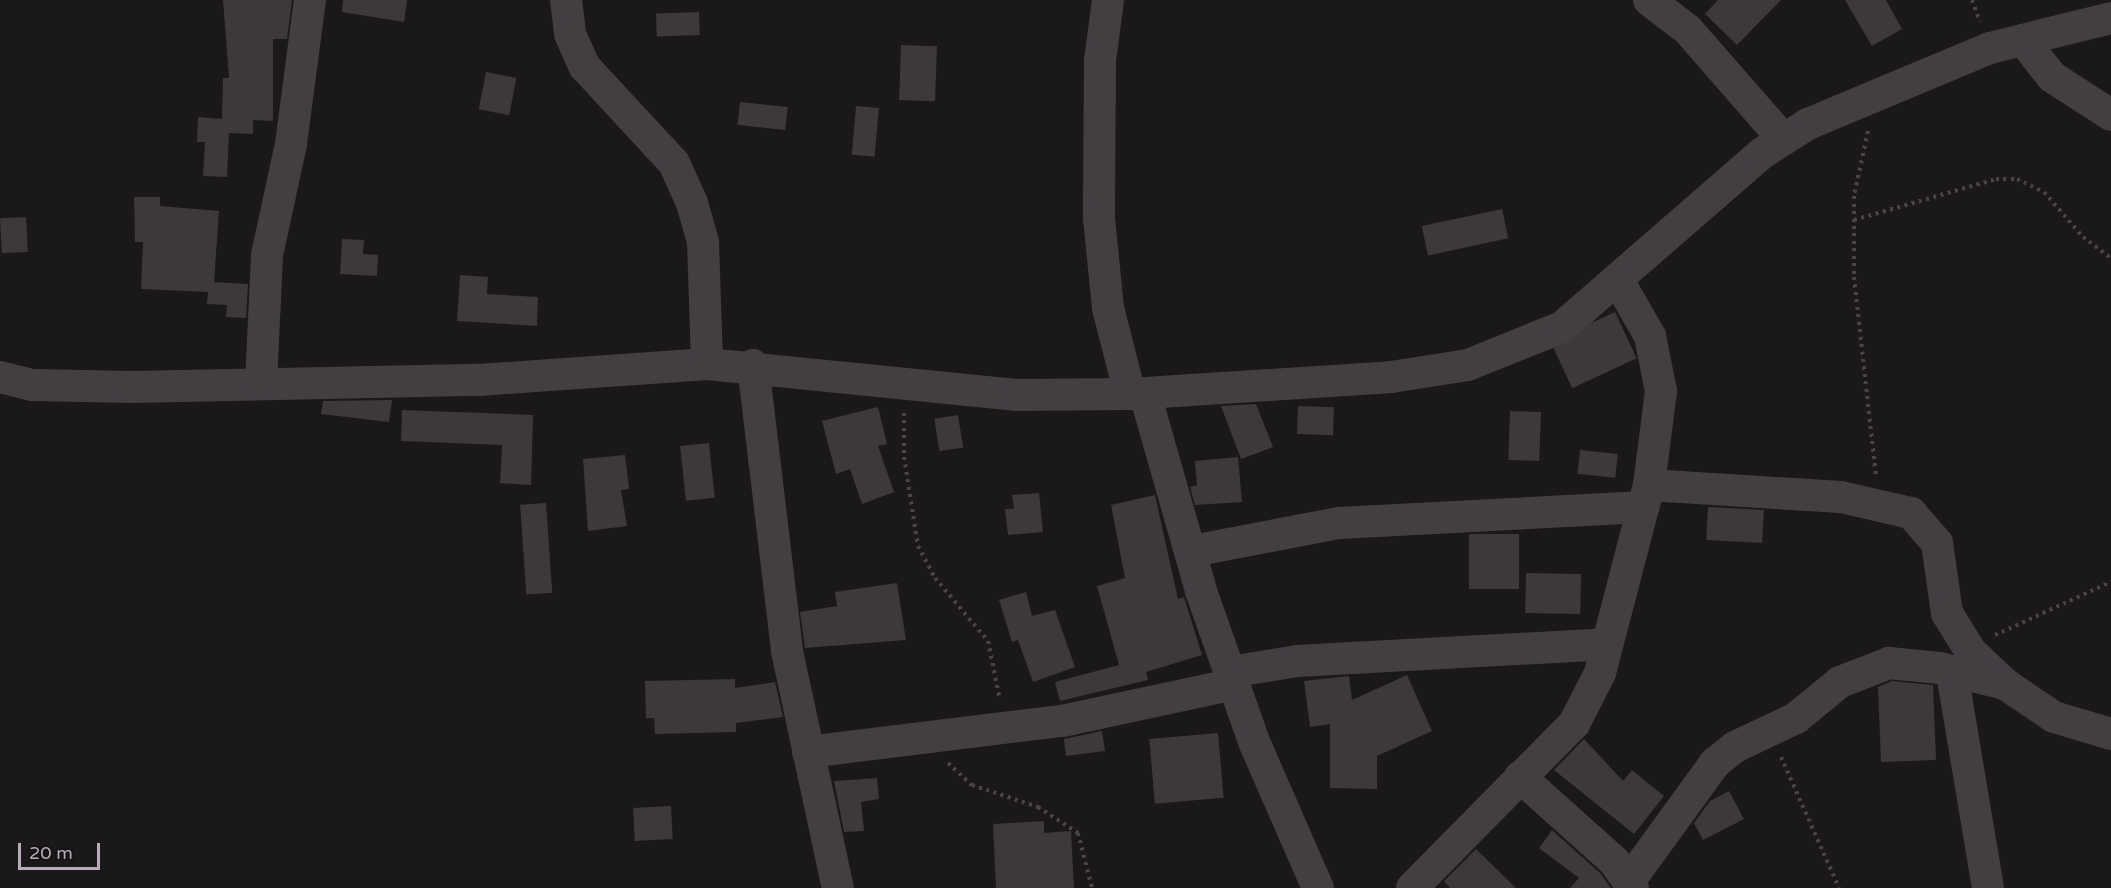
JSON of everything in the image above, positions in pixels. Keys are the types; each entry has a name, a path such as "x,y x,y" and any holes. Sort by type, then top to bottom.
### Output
{"street":[{"path":"261,382 267,255 291,144 310,0"},
{"path":"566,0 570,34 585,67 674,163 692,203 703,242 707,364"},
{"path":"1108,0 1100,61 1099,218 1108,308 1192,551 1232,678 1318,888"},
{"path":"1649,0 1688,30 1784,139"},
{"path":"0,377 33,385 132,387 261,382 479,380 707,364 753,365 904,385 1017,395 1137,394 1391,377 1468,365 1562,327 1619,282 1784,139 1877,92 2023,40 2111,18"},
{"path":"2023,40 2052,77 2111,115"},
{"path":"1412,888 1574,724 1608,644 1647,496 1661,391 1658,360 1619,282"},
{"path":"753,365 788,651 838,888"},
{"path":"1192,551 1339,523 1647,496 1879,502 1911,513 1932,532 1947,613 1961,662 1988,888"},
{"path":"808,752 1004,728 1232,678 1296,661 1608,644"},
{"path":"1520,777 1632,884 1715,763 1767,732 1796,718 1840,682 1889,663 1961,662 2005,684 2054,717 2111,734"}],"path":[{"path":"1877,92 1854,220 1854,277 1879,502"},
{"path":"1854,220 1996,179 2017,179 2044,192 2084,237 2111,258"},
{"path":"904,385 904,457 918,546 935,578 988,641 1004,728"},
{"path":"1961,662 2011,623 2111,582"},
{"path":"1767,732 1797,787 1839,888"},
{"path":"922,738 972,785 1038,807 1078,834 1092,888"}],"building":[{"path":"223,0 292,0 287,39 273,39 273,121 253,120 253,134 229,133 227,177 203,176 205,142 197,142 198,117 222,119 223,78 229,78"},
{"path":"343,0 407,0 404,22 342,12"},
{"path":"1718,0 1781,0 1737,45 1705,14"},
{"path":"1845,0 1886,0 1902,29 1872,46"},
{"path":"699,12 700,35 657,36 656,14"},
{"path":"901,45 937,46 935,101 899,100"},
{"path":"486,72 516,78 509,115 479,109"},
{"path":"740,102 788,107 785,130 738,125"},
{"path":"856,106 879,108 875,157 852,155"},
{"path":"134,197 160,197 160,206 219,211 214,282 248,284 246,318 226,317 227,305 207,304 208,292 141,289 143,242 135,242"},
{"path":"1502,209 1508,238 1428,255 1422,226"},
{"path":"26,217 28,252 2,253 0,218"},
{"path":"342,239 364,240 363,254 378,255 377,276 340,274"},
{"path":"460,275 488,277 487,294 538,297 537,326 457,321"},
{"path":"1615,312 1637,358 1572,388 1551,342"},
{"path":"392,400 389,422 321,414 323,401"},
{"path":"1256,404 1273,447 1241,459 1221,406"},
{"path":"1298,406 1334,407 1333,435 1297,434"},
{"path":"878,407 887,444 878,446 894,492 862,504 850,469 836,474 822,421"},
{"path":"402,410 533,415 531,485 500,483 502,445 401,441"},
{"path":"1510,411 1541,412 1539,461 1508,460"},
{"path":"958,415 963,448 939,451 934,419"},
{"path":"709,443 715,498 686,501 680,446"},
{"path":"1580,450 1618,454 1615,478 1577,474"},
{"path":"625,455 629,489 621,490 627,526 588,531 583,459"},
{"path":"1238,457 1242,502 1195,505 1190,487 1197,485 1195,461"},
{"path":"1039,493 1043,532 1008,535 1005,509 1014,509 1012,495"},
{"path":"1155,495 1178,599 1184,597 1202,655 1146,672 1148,680 1060,701 1055,682 1119,665 1097,586 1125,578 1111,505"},
{"path":"546,503 552,593 526,595 520,505"},
{"path":"1708,507 1764,510 1762,543 1706,540"},
{"path":"1469,534 1519,534 1519,589 1469,589"},
{"path":"1526,573 1581,574 1580,614 1525,613"},
{"path":"897,583 906,640 805,648 800,612 837,606 835,592"},
{"path":"1026,592 1032,616 1055,610 1075,667 1033,682 1018,640 1012,642 999,600"},
{"path":"1407,675 1432,731 1377,756 1377,789 1330,788 1330,724 1310,727 1304,681 1349,676 1352,700"},
{"path":"735,679 735,688 775,682 783,717 736,723 736,732 655,734 654,718 646,718 645,681"},
{"path":"1892,681 1933,685 1936,760 1881,762 1878,687"},
{"path":"1102,731 1105,751 1066,756 1064,739"},
{"path":"1218,733 1224,798 1155,804 1149,739"},
{"path":"1584,739 1623,781 1632,770 1664,796 1634,834 1554,770"},
{"path":"877,778 879,799 861,802 864,831 844,832 834,781"},
{"path":"1729,791 1744,819 1703,840 1694,823 1710,801"},
{"path":"671,806 673,839 635,841 633,808"},
{"path":"1044,821 1044,833 1071,831 1074,888 996,888 993,824"},
{"path":"1552,830 1600,873 1611,888 1570,888 1579,878 1539,848"},
{"path":"1476,849 1516,888 1450,888 1444,881"}]}
